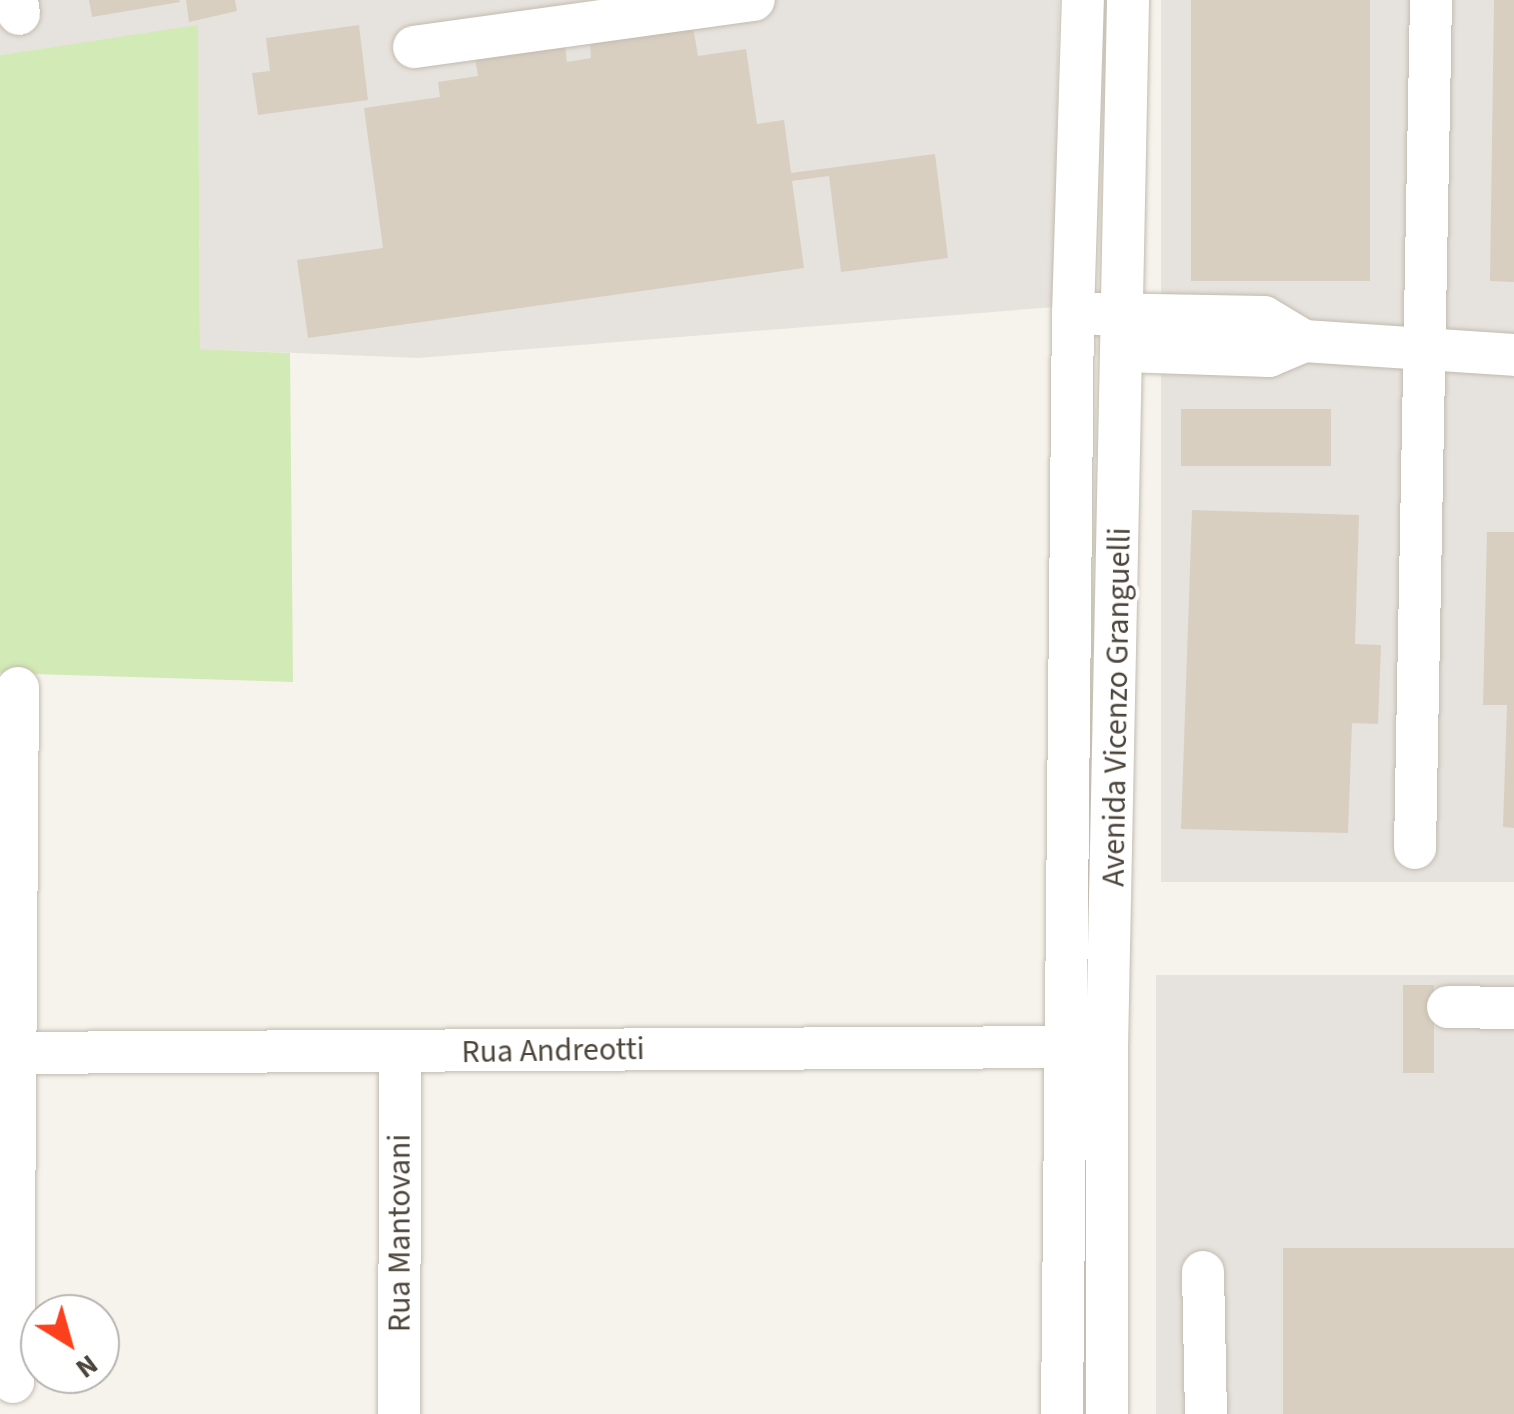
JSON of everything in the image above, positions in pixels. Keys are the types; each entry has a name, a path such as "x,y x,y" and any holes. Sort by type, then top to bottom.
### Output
{"street":[{"path":"414,47 754,0"},
{"name":"Avenida Vicenzo Granguelli","path":"1062,1414 1073,314 1083,0"},
{"name":"Avenida Vicenzo Granguelli","path":"1107,1414 1107,1048 1125,332 1128,0"},
{"path":"1415,848 1429,353 1431,0"},
{"path":"1073,314 1125,332 1269,356 1304,341 1429,353 1514,355"},
{"path":"13,1382 8,1053 18,688"},
{"path":"1072,700 1116,699"},
{"path":"1066,922 1112,923"},
{"path":"1448,1007 1514,1008"},
{"name":"Rua Andreotti","path":"8,1053 1107,1048"},
{"name":"Rua Mantovani","path":"399,1414 400,1052"},
{"path":"1203,1272 1206,1414"}],"shaded area":[{"path":"0,0 1059,0 1054,307 418,358 200,349 198,26 0,55"},
{"path":"1161,0 1514,0 1514,882 1161,882"},
{"path":"1156,975 1514,975 1514,1414 1156,1414"}],"green space":[{"path":"198,25 200,349 290,353 293,682 0,673 0,55"}],"building":[{"path":"89,0 179,0 180,2 92,17"},
{"path":"186,0 235,0 237,11 189,22"},
{"path":"1191,0 1370,0 1370,281 1191,281"},
{"path":"1494,0 1514,0 1514,282 1490,281"},
{"path":"359,25 368,100 258,115 252,73 270,71 266,38"},
{"path":"693,27 698,56 746,49 757,124 784,120 791,173 935,154 948,258 841,272 829,176 792,181 804,268 308,338 297,260 383,248 364,108 440,97 438,82 478,76 475,58 565,46 567,62 591,58 590,42"},
{"path":"1181,409 1331,409 1331,466 1181,466"},
{"path":"1192,510 1359,515 1355,644 1381,645 1378,724 1352,723 1348,833 1181,829"},
{"path":"1487,532 1514,532 1514,828 1503,827 1507,705 1483,705"},
{"path":"1403,985 1434,985 1434,1073 1403,1073"},
{"path":"1283,1248 1514,1248 1514,1414 1283,1414"}]}
